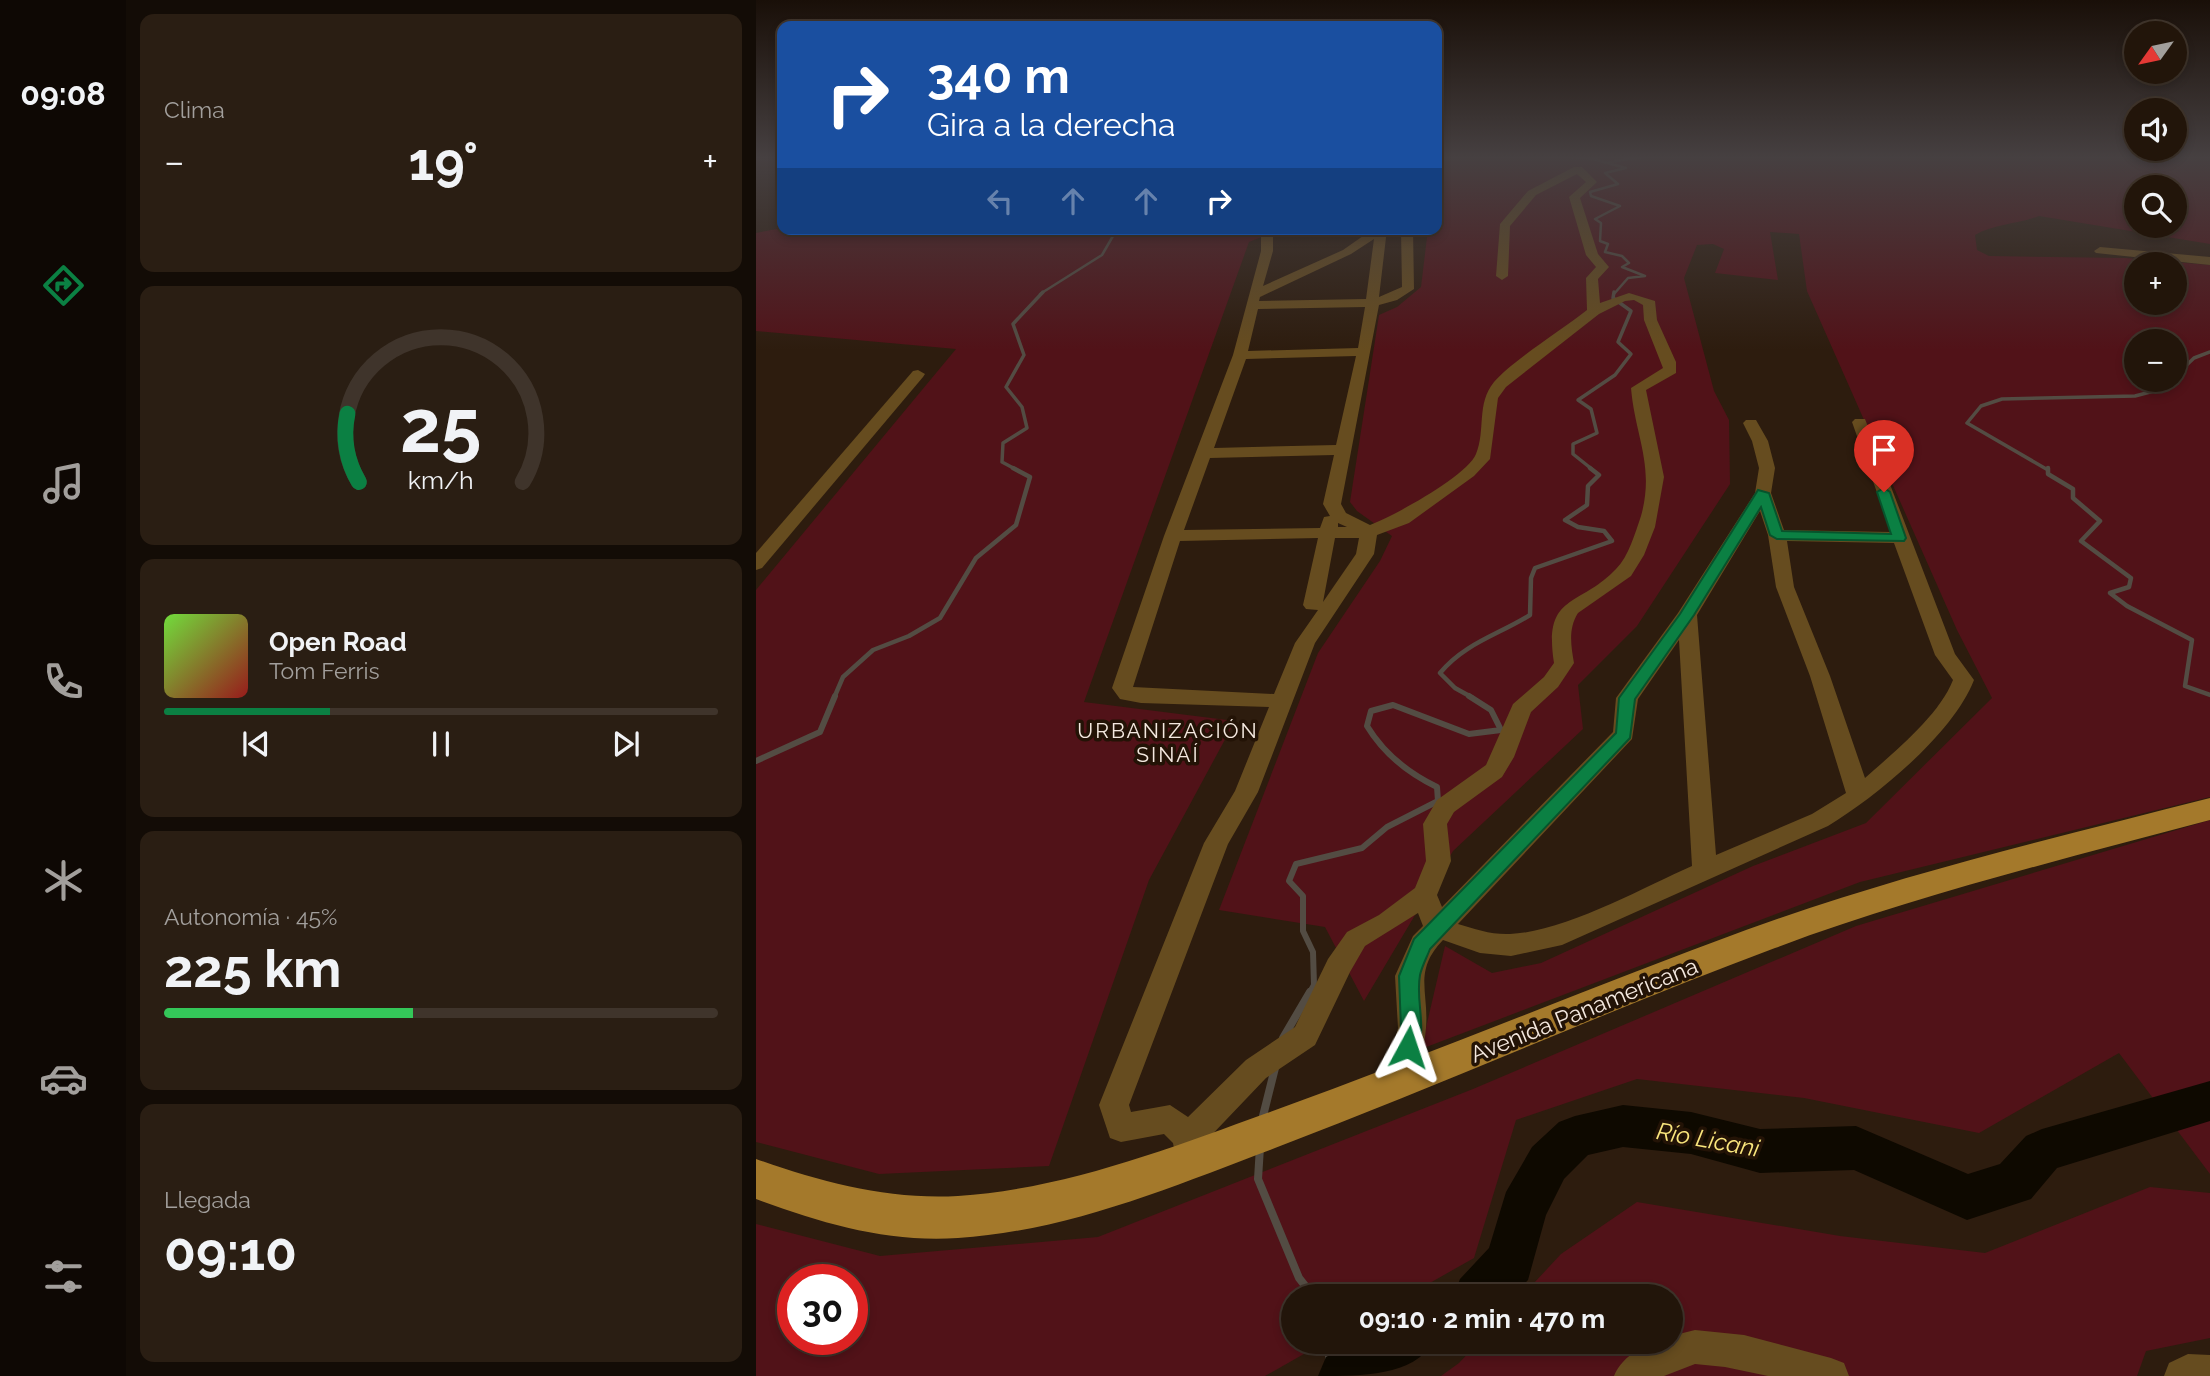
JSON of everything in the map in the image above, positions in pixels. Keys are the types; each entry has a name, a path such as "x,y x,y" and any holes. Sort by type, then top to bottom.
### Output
{"main road":[{"name":"Avenida Panamericana","path":"756,1179 847,1210 895,1217 955,1217 1010,1212 1055,1203 1193,1151 1290,1123 1400,1084 1761,939 1895,892 2210,809"}],"street":[{"path":"1502,276 1504,226 1508,221"},
{"path":"1582,221 1592,255 1603,267 1592,278 1594,311"},
{"path":"1267,235 1267,251 1240,355 1173,536 1122,688 1127,694 1140,696 1284,701"},
{"path":"1253,300 1347,253 1372,235"},
{"path":"1313,605 1373,303 1380,235"},
{"path":"1253,300 1373,303 1394,299 1408,289 1407,235"},
{"path":"2100,251 2210,261"},
{"path":"1173,536 1369,532 1403,519 1468,473 1484,456 1491,398 1500,384 1594,311 1625,295 1645,299 1650,304 1650,318 1671,370 1637,388 1656,476 1646,523 1634,557 1618,580 1569,608 1558,639 1564,663 1551,682 1521,709 1503,757 1494,771 1445,806 1435,824 1440,843 1439,868 1423,895 1388,922 1356,939 1338,967 1321,1009 1305,1035 1256,1069 1193,1151 1170,1119 1121,1128 1114,1105 1216,844 1246,792 1306,643 1365,554 1369,532"},
{"path":"1240,355 1364,352"},
{"path":"756,564 918,374"},
{"path":"1423,895 1437,927 1480,942 1511,945 1583,925 1820,820 1859,796 1916,742 1958,695 1964,680 1945,655 1899,538 1860,422"},
{"path":"1400,1084 1412,1028 1409,976 1422,944 1624,734 1627,698 1687,615 1763,493 1767,468 1760,441 1751,423"},
{"path":"1203,453 1345,450"},
{"path":"1763,493 1777,535 1785,587 1820,676 1859,796"},
{"path":"1332,504 1339,516 1369,532"},
{"path":"1777,535 1899,538"},
{"path":"1687,615 1705,870"},
{"path":"1632,1376 1662,1357 1695,1347 1745,1354 1832,1376"},
{"path":"2182,1376 2188,1372 2210,1373"}],"shaded area":[{"path":"1442,221 2022,221 1975,235 1977,250 1989,256 2124,258 2124,315 2187,315 2187,263 2210,265 2210,797 1860,882 1421,1049 1445,946 1492,973 1541,963 1753,866 1866,823 1992,698 1957,630 1807,291 1799,234 1770,232 1778,280 1715,273 1724,249 1713,244 1697,245 1684,278 1714,391 1729,420 1730,484 1637,626 1578,685 1583,729 1453,851 1364,1001 1325,927 1219,910 1318,653 1380,561 1392,536 1357,511 1350,502 1379,315 1397,307 1421,287 1427,235 1442,235"},
{"path":"2071,221 2124,221 2124,230"},
{"path":"2187,221 2210,221 2210,244 2173,238 2187,238"},
{"path":"777,229 777,235 1266,235 1249,242 1084,702 1235,721 1149,880 1049,1166 879,1174 756,1142 756,590 956,349 756,331 756,233"},
{"path":"2210,820 2210,1174 2119,1053 1979,1133 1804,1098 1637,1079 1516,1120 1474,1258 1428,1284 1281,1284 1281,1354 1304,1354 1265,1376 756,1376 756,1224 880,1256 1098,1237 1473,1089 1856,926"},
{"path":"2150,1187 2210,1193 2210,1338 2146,1351 2137,1376 1441,1376 1468,1354 1683,1354 1683,1284 1533,1284 1561,1254 1637,1202 1840,1236 1985,1253"}],"waterway":[{"path":"1598,221 1601,223 1600,241 1608,244 1605,252 1622,256 1629,263 1622,267 1645,276 1628,278 1614,294"},
{"path":"1043,292 1102,255 1114,235"},
{"path":"1017,470 1002,462 1003,443 1027,428 1022,407 1006,387 1024,355 1013,324 1043,292"},
{"path":"1593,470 1573,454 1573,444 1597,433 1591,409 1578,400 1615,375 1631,354 1618,342 1631,311 1613,298 1614,292"},
{"path":"2187,365 2194,358 2210,352"},
{"path":"2048,470 1967,423 1981,406 2002,399 2135,396 2150,392"},
{"path":"834,698 843,677 873,650 909,636 940,618 976,558 1016,525 1030,477 1013,468"},
{"path":"1473,698 1455,688 1440,673 1460,654 1530,615 1531,578 1535,568 1612,541 1604,531 1578,527 1565,520 1587,505 1588,486 1599,475 1590,468"},
{"path":"2048,470 2048,474 2073,489 2073,498 2100,521 2081,541 2131,578 2129,587 2110,593 2127,606 2192,640 2185,686 2210,695"},
{"path":"756,761 820,732 835,696"},
{"path":"1309,994 1314,985 1313,952 1303,931 1303,896 1289,881 1296,864 1362,848 1387,827 1438,801 1437,787 1398,762 1374,736 1367,726 1371,711 1393,705 1469,734 1501,730 1491,710 1469,696"},
{"path":"1283,1038 1310,992"},
{"path":"1262,1120 1275,1068"},
{"name":"Río Licani","path":"1490,1284 1510,1262 1523,1209 1548,1163 1575,1137 1623,1126 1691,1133 1760,1151 1856,1148 1967,1197 2014,1183 2042,1151 2210,1101"},
{"path":"1260,1147 1258,1179 1304,1284"},
{"path":"1329,1354 1332,1376"},
{"name":"Río Licani","path":"1345,1376 1385,1354"}],"district":[{"name":"URBANIZACIÓN SINAÍ","path":"1168,743"}],"route":[{"path":"1408,1047 1412,1028 1409,976 1422,944 1624,734 1627,698 1687,615 1763,493 1777,535 1899,538 1884,492"}]}
